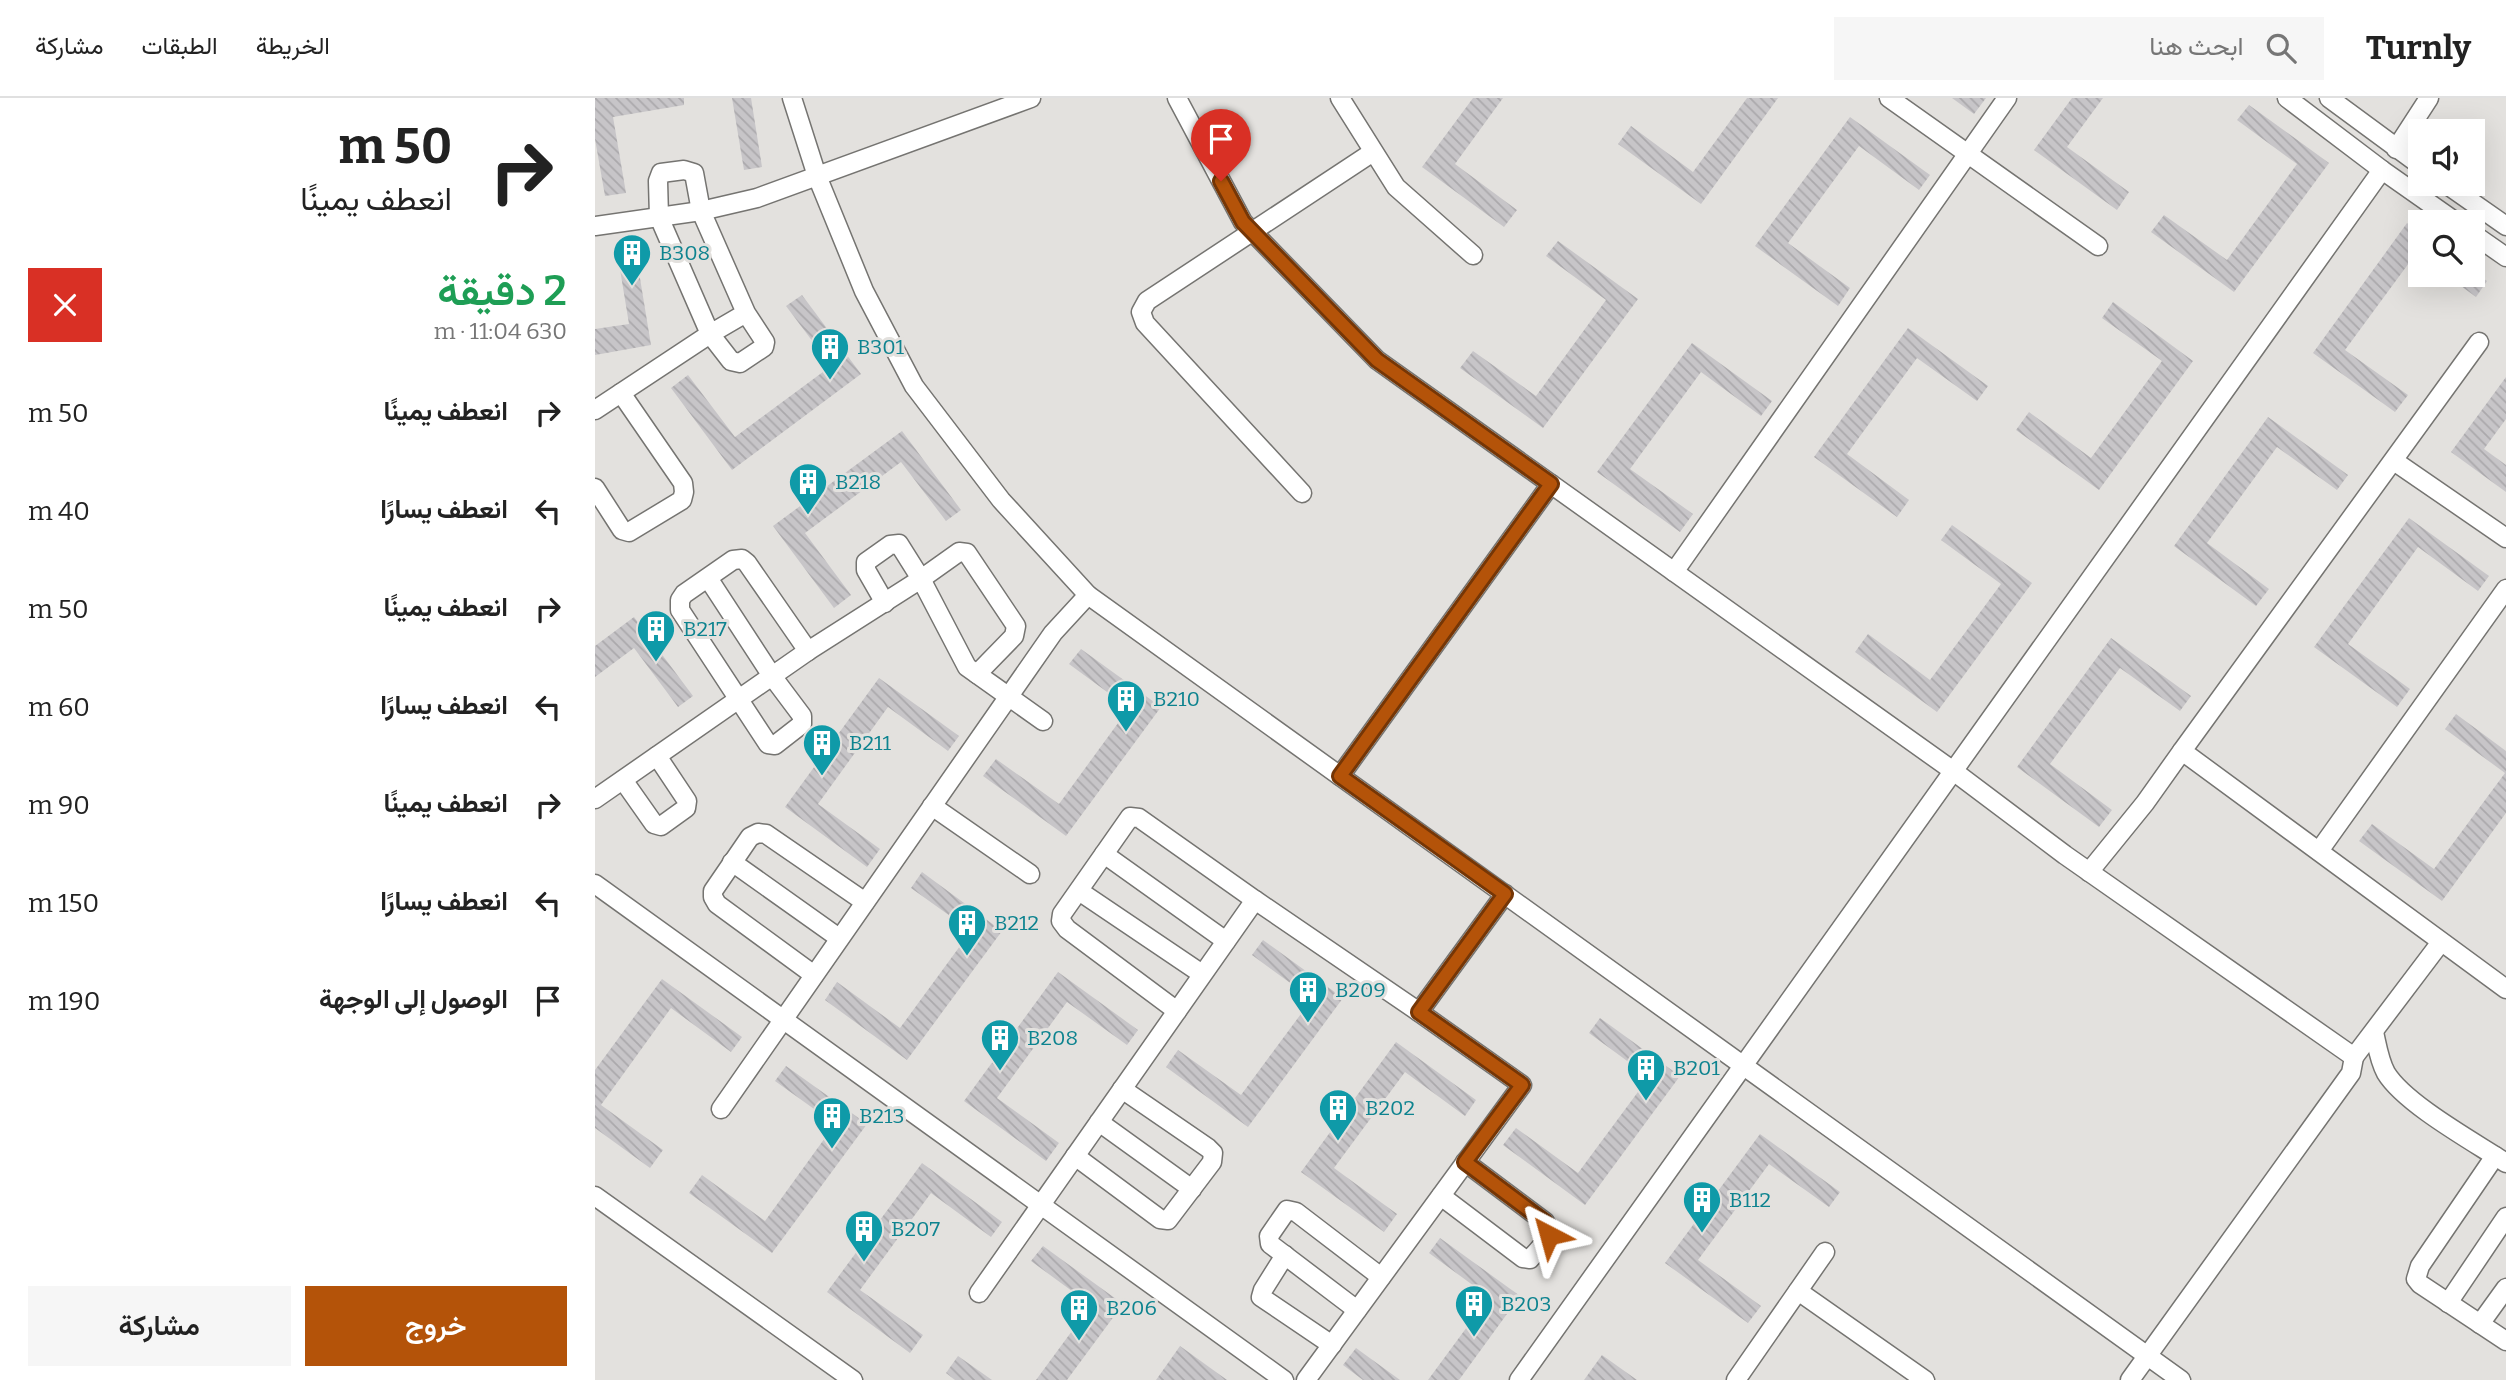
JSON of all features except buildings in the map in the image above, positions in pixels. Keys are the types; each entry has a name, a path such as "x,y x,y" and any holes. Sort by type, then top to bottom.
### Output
{"street":[{"path":"792,98 817,176 865,290 914,386 1001,500 1088,595 2181,1380"},
{"path":"595,226 701,211 757,198 1031,98"},
{"path":"1177,98 1243,222 1377,360 1952,770 2089,872 2354,1057"},
{"path":"1340,98 1396,187 1473,255"},
{"path":"1889,98 2098,246"},
{"path":"1674,572 2007,98"},
{"path":"2287,98 2439,210"},
{"path":"2329,98 2408,157"},
{"path":"2396,149 2430,98"},
{"path":"1302,492 1145,323 1141,312 1147,302 1373,152"},
{"path":"684,170 694,173 701,211 745,313 765,342 764,347 740,363 731,361 710,334 659,217 658,181 661,173 684,170"},
{"path":"1519,1380 2382,170"},
{"path":"2464,196 2506,226"},
{"path":"2485,242 2506,257"},
{"path":"595,410 745,313"},
{"path":"2089,872 2145,803 2479,342"},
{"path":"595,488 622,530 629,532 682,500 683,483 621,393"},
{"path":"2394,461 2506,538"},
{"path":"1340,776 1551,484"},
{"path":"885,603 866,570 866,562 890,545 899,544 921,579 967,667 1043,721"},
{"path":"595,799 808,651 959,552 967,553 1016,626 1014,636 977,674"},
{"path":"708,578 772,676 802,716 802,724 775,745 768,744 680,610 680,600 684,594 733,560 742,559 808,651"},
{"path":"2319,852 2506,589"},
{"path":"720,1109 1053,633 1088,595"},
{"path":"2182,751 2506,989"},
{"path":"623,780 654,824 661,826 686,808 687,801 657,756"},
{"path":"932,806 1030,874"},
{"path":"1177,1011 1067,929 1062,922 1062,914 1130,817 1139,818 1522,1085 1306,1380"},
{"path":"814,975 717,904 713,897 713,891 750,837 758,833 766,834 865,902"},
{"path":"1104,854 1226,940"},
{"path":"733,862 839,938"},
{"path":"595,884 1285,1380"},
{"path":"1079,891 1202,974"},
{"path":"1419,1012 1505,894"},
{"path":"979,1293 1255,900"},
{"path":"2130,1380 2351,1073 2354,1057 2441,942"},
{"path":"2374,1032 2378,1054 2386,1073 2406,1097 2501,1160 2417,1273 2416,1279 2506,1341"},
{"path":"1075,1156 1160,1219 1168,1220 1212,1162 1213,1153 1122,1090"},
{"path":"1099,1122 1192,1189"},
{"path":"1441,1196 1523,1258 1530,1259 1549,1235 1550,1229 1545,1222 1465,1162"},
{"path":"595,1196 853,1380"},
{"path":"1357,1310 1270,1244 1269,1236 1287,1210 1296,1212 1381,1277"},
{"path":"2448,1303 2506,1217"},
{"path":"1736,1380 1825,1252"},
{"path":"1285,1255 1261,1297 1332,1345"},
{"path":"2480,1324 2506,1288"},
{"path":"1798,1291 1925,1380"}],"place":[{"name":"B308","path":"632,287"},
{"name":"B301","path":"830,381"},
{"name":"B218","path":"808,516"},
{"name":"B217","path":"656,663"},
{"name":"B210","path":"1126,733"},
{"name":"B211","path":"822,777"},
{"name":"B212","path":"967,957"},
{"name":"B209","path":"1308,1024"},
{"name":"B208","path":"1000,1072"},
{"name":"B201","path":"1646,1102"},
{"name":"B202","path":"1338,1142"},
{"name":"B213","path":"832,1150"},
{"name":"B112","path":"1702,1234"},
{"name":"B207","path":"864,1263"},
{"name":"B203","path":"1474,1338"},
{"name":"B206","path":"1079,1342"}],"route":[{"path":"1221,181 1243,222 1377,360 1551,484 1340,776 1505,894 1419,1012 1522,1085 1465,1162 1545,1222 1550,1229 1549,1235"}]}
